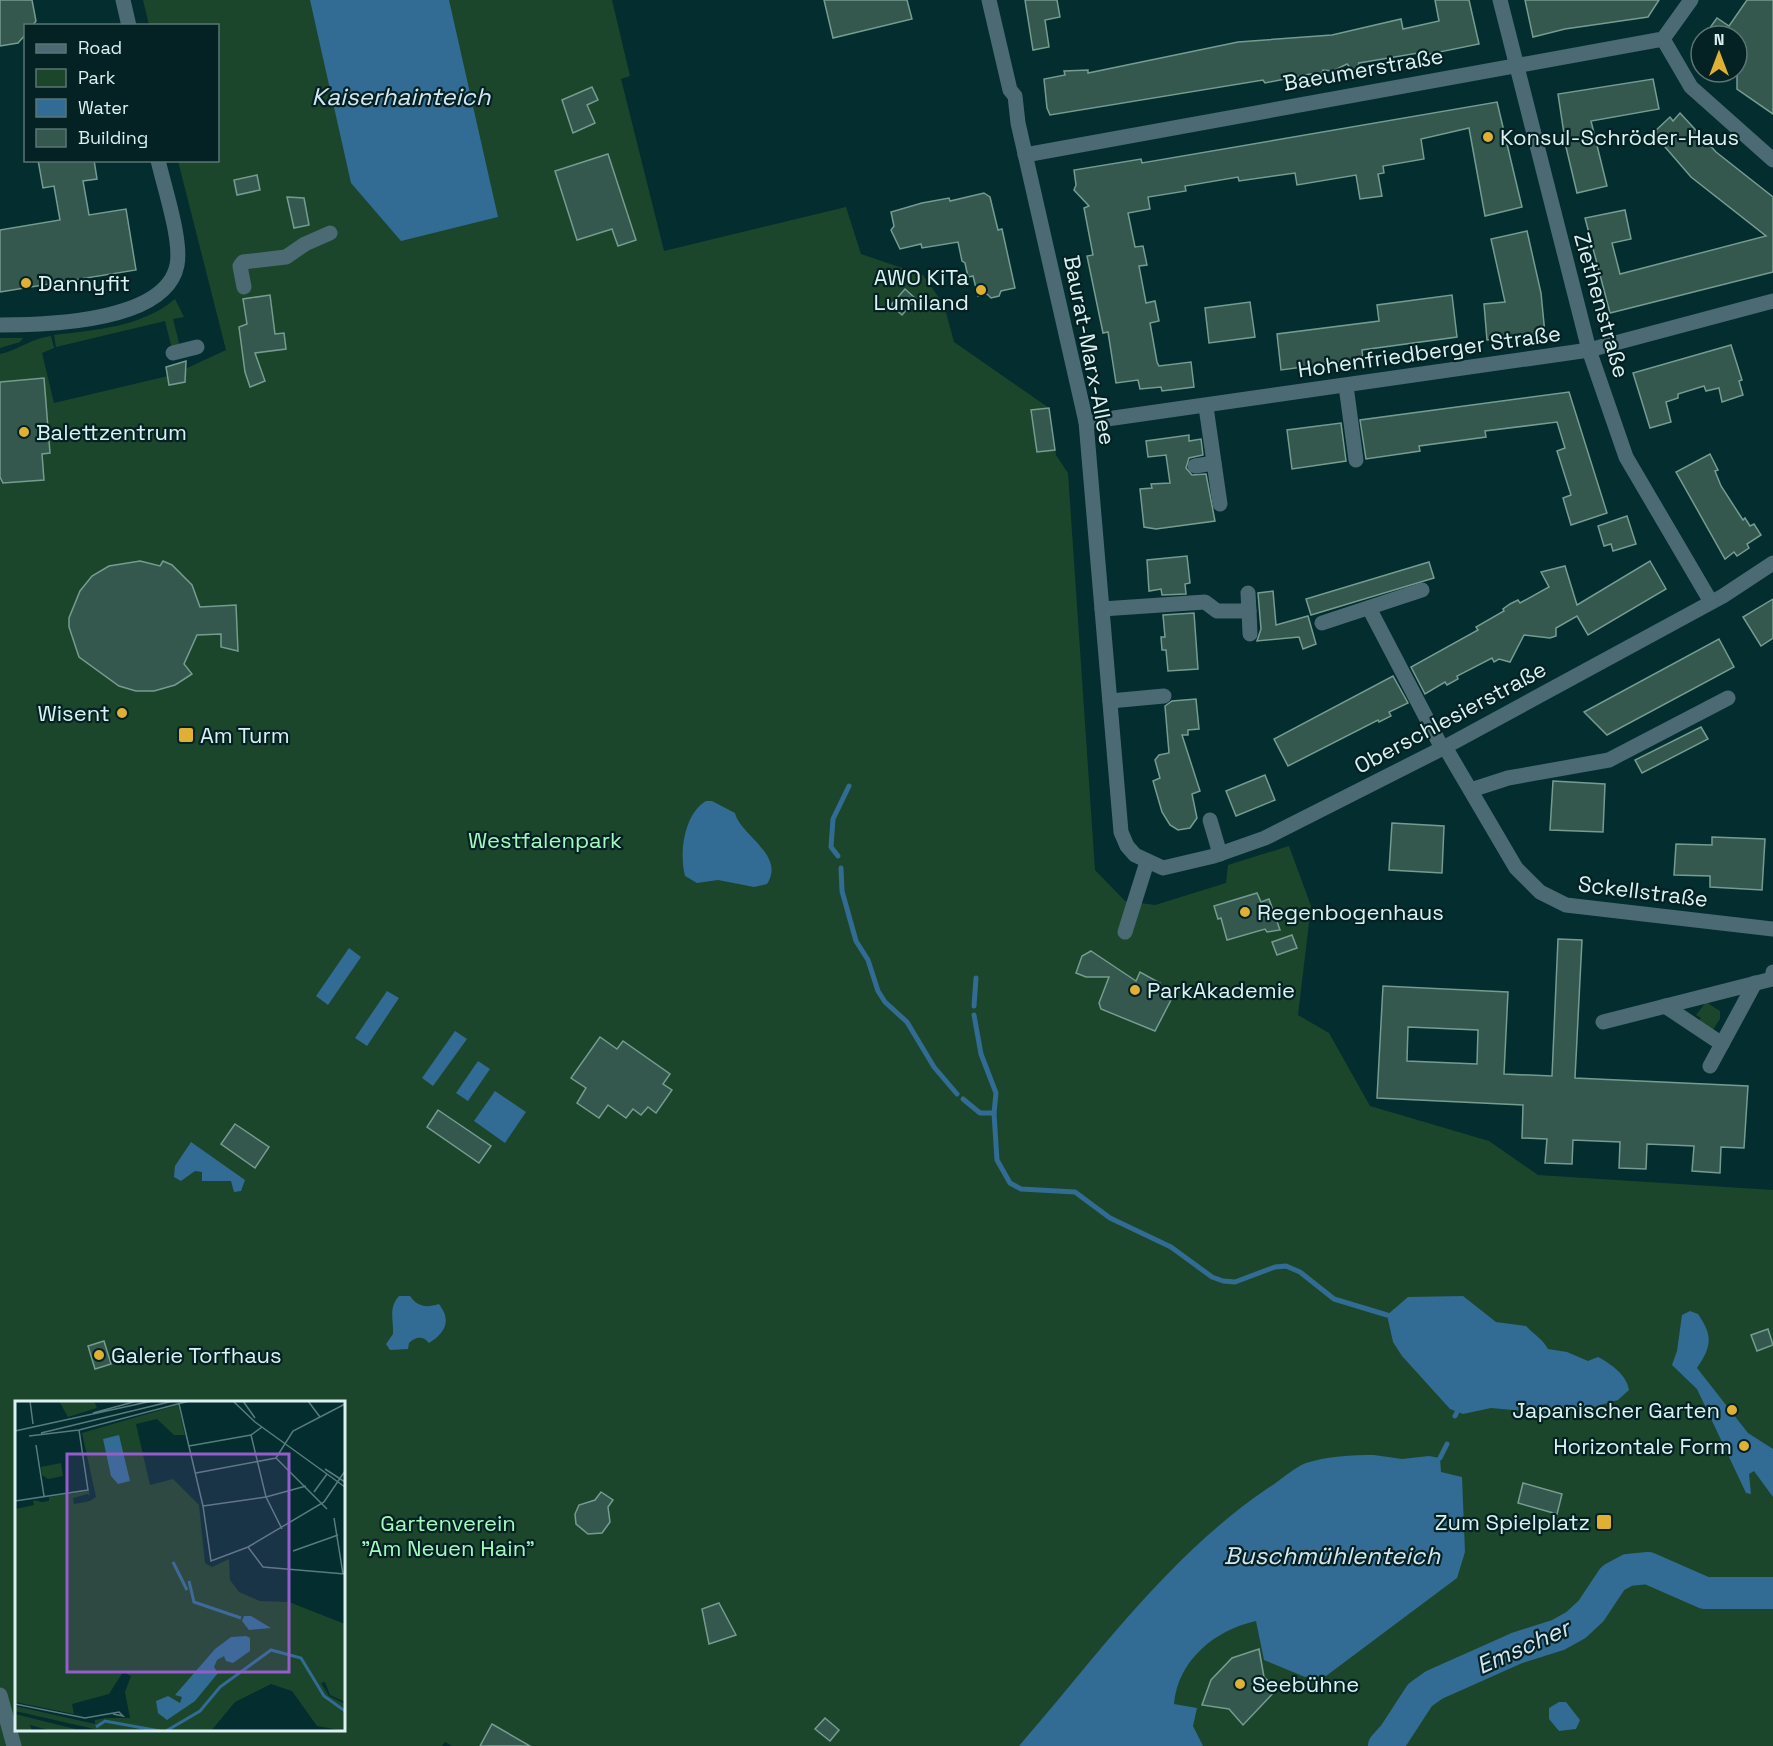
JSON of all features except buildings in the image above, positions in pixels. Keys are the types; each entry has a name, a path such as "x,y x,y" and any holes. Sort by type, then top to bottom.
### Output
{"street":[{"path":"123,0 129,24"},
{"name":"Baurat-Marx-Allee","path":"989,0 1010,90 1015,96 1018,123 1086,423 1121,832 1126,846 1141,859"},
{"name":"Ziethenstraße","path":"1500,0 1589,350 1626,457 1711,602"},
{"path":"1691,0 1663,39 1691,87 1773,160"},
{"name":"Baeumerstraße","path":"1025,155 1663,39"},
{"path":"0,325 31,325 107,315 144,304 162,291 177,265 176,240 158,162"},
{"path":"244,287 240,266 243,262 286,257 305,244 330,233"},
{"name":"Hohenfriedberger Straße","path":"1086,423 1589,350 1773,301"},
{"path":"172,353 197,346"},
{"path":"1346,386 1356,460"},
{"path":"1206,407 1220,504"},
{"path":"1195,466 1214,463"},
{"name":"Oberschlesierstraße","path":"1141,859 1163,868 1220,854 1294,825 1444,748 1711,602 1773,563"},
{"path":"1322,623 1422,590"},
{"path":"1248,593 1251,634"},
{"path":"1102,609 1205,602 1217,611 1249,611"},
{"name":"Sckellstraße","path":"1369,608 1444,748 1516,868 1540,892 1566,905 1773,929"},
{"path":"1110,701 1164,696"},
{"path":"1470,790 1508,778 1610,760 1728,698"},
{"path":"1210,820 1220,854"},
{"path":"1125,932 1141,859"},
{"path":"1603,1022 1772,979 1773,972"},
{"path":"1710,1066 1755,983"},
{"path":"1665,1006 1722,1044"},
{"path":"0,1695 14,1746"}],"green space":[{"name":"Westfalenpark","path":"143,0 612,0 630,76 621,79 664,251 846,207 861,254 923,275 944,305 954,342 1049,408 1056,455 1068,473 1095,870 1125,901 1155,905 1226,883 1228,865 1289,846 1311,906 1298,1015 1329,1033 1370,1106 1489,1141 1538,1175 1773,1190 1773,1746 452,1746 445,1742 442,1746 0,1746 0,354 51,336 54,348 42,353 54,403 168,376 170,385 185,382 185,369 226,350 178,162 219,162 219,24 149,24"},
{"path":"175,299 184,317 173,319 180,347 172,349 165,321 56,347 54,335 118,326 148,316"},
{"path":"0,338 23,338 20,342 0,348"},
{"path":"1706,1002 1720,1011 1720,1019 1712,1031 1698,1022 1701,1018 1696,1015"}],"water":[{"name":"Kaiserhainteich","path":"310,0 449,0 498,217 401,241 351,183"},
{"path":"706,801 712,801 735,813 767,855 771,864 771,874 767,884 754,887 718,880 697,883 685,876 683,846 688,824 699,807"},
{"path":"349,948 361,957 328,1005 316,996"},
{"path":"387,991 399,998 367,1046 355,1038"},
{"path":"455,1031 467,1039 433,1086 422,1078"},
{"path":"478,1061 490,1069 468,1101 456,1093"},
{"path":"495,1091 526,1112 505,1143 474,1121"},
{"path":"191,1142 245,1180 241,1191 234,1192 231,1181 202,1181 202,1172 195,1171 181,1181 174,1177 175,1166"},
{"path":"399,1296 410,1296 423,1306 439,1304 446,1321 443,1331 429,1343 419,1338 409,1343 408,1349 390,1350 386,1344 393,1334 393,1310"},
{"path":"1463,1296 1496,1322 1526,1326 1541,1339 1548,1349 1567,1352 1588,1361 1598,1357 1622,1375 1629,1390 1618,1400 1587,1409 1545,1413 1491,1408 1463,1414 1450,1409 1402,1356 1393,1342 1387,1315 1408,1297"},
{"path":"1690,1311 1698,1314 1709,1341 1706,1353 1697,1368 1748,1433 1773,1449 1773,1497 1754,1471 1749,1474 1751,1494 1746,1493 1697,1389 1672,1365 1677,1351 1682,1315"},
{"name":"Buschmühlenteich","path":"1374,1455 1402,1459 1429,1456 1440,1458 1441,1472 1462,1477 1465,1552 1457,1578 1326,1676 1305,1677 1264,1660 1256,1621 1241,1625 1213,1640 1201,1649 1183,1674 1174,1704 1197,1708 1193,1726 1203,1746 1019,1746 1135,1609 1198,1544 1232,1515 1301,1465 1340,1456"},
{"path":"1559,1702 1566,1702 1580,1720 1576,1729 1559,1731 1549,1719 1549,1708"}],"waterway":[{"path":"838,856 831,847 833,819 849,786"},
{"path":"841,868 842,891 856,941 868,960 878,991 885,1002 907,1022 934,1067 957,1094"},
{"path":"974,1006 976,978"},
{"path":"974,1015 981,1054 996,1093 994,1113 997,1160 1010,1183 1021,1189 1075,1192 1110,1218 1171,1247 1212,1277 1223,1281 1235,1282 1275,1267 1286,1266 1300,1272 1334,1299 1387,1315"},
{"path":"963,1099 980,1113 994,1113"},
{"path":"1455,1416 1457,1412"},
{"path":"1440,1458 1447,1444"},
{"name":"Emscher","path":"1384,1746 1394,1735 1420,1695 1434,1685 1517,1648 1558,1635 1576,1625 1591,1611 1613,1578 1628,1570 1648,1568 1705,1593 1773,1593"}],"place":[{"name":"Konsul-Schröder-Haus","path":"1488,137"},
{"name":"Dannyfit","path":"26,283"},
{"name":"AWO KiTa Lumiland","path":"981,290"},
{"name":"Balettzentrum","path":"24,432"},
{"name":"Wisent","path":"122,713"},
{"name":"Am Turm","path":"186,735"},
{"name":"Regenbogenhaus","path":"1245,912"},
{"name":"ParkAkademie","path":"1135,990"},
{"name":"Galerie Torfhaus","path":"99,1355"},
{"name":"Japanischer Garten","path":"1732,1410"},
{"name":"Horizontale Form","path":"1744,1446"},
{"name":"Zum Spielplatz","path":"1604,1522"},
{"name":"Seebühne","path":"1240,1684"}],"park label":[{"name":"Gartenverein \"Am Neuen Hain\"","path":"448,1536"}]}
